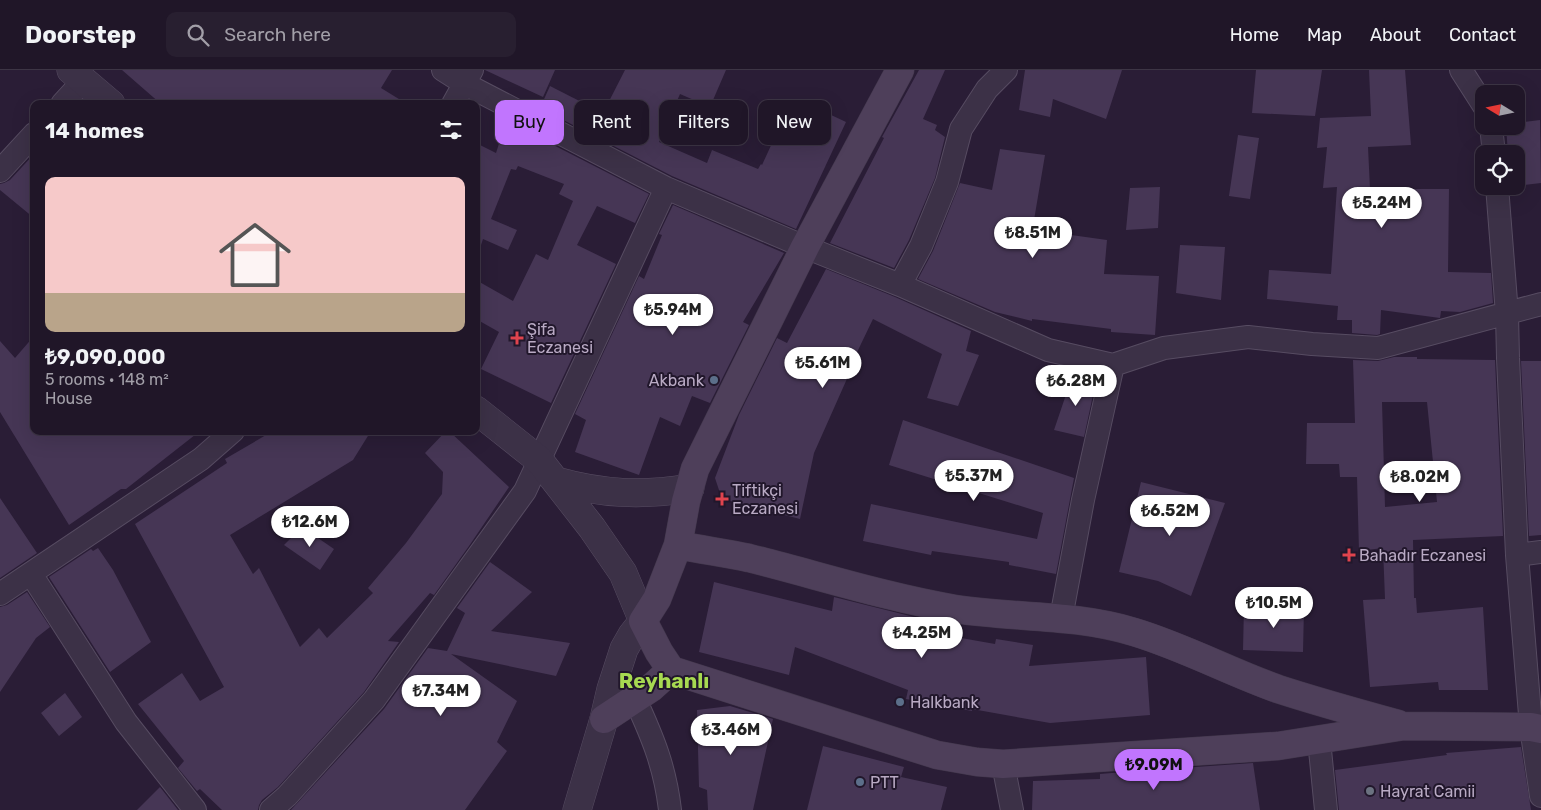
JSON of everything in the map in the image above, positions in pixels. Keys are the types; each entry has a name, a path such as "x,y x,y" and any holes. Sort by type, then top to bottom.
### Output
{"main road":[{"path":"900,70 805,248 695,469 678,546 657,599 643,621 671,670 937,755 1002,764 1278,746 1404,726 1536,728"},
{"path":"678,546 746,558 919,602 998,614 1096,622 1134,632 1176,647 1278,688 1404,726"},
{"path":"604,719 651,688 671,670"}],"street":[{"path":"443,70 468,77 666,188 805,248 900,285 1048,350 1113,365 1164,348 1248,337 1312,344 1378,348 1541,304"},
{"path":"900,285 921,246 947,182 961,128 987,89 1006,70"},
{"path":"1461,70 1475,92"},
{"path":"64,100 78,75 106,100"},
{"path":"455,100 468,77"},
{"path":"0,171 30,138"},
{"path":"271,810 287,796 374,700 525,491 666,188"},
{"path":"1498,195 1507,314 1517,555 1536,728 1541,796"},
{"path":"1061,618 1082,500 1113,365"},
{"path":"480,413 539,460 556,481 592,528 622,573 643,621 624,649 577,810"},
{"path":"0,594 201,459 228,435"},
{"path":"556,481 583,489 612,493 638,494 690,488"},
{"path":"1517,555 1541,552"},
{"path":"31,574 126,722 195,810"},
{"path":"635,699 659,756 667,784 670,810"},
{"path":"1319,740 1326,810"},
{"path":"1002,764 1012,810"}],"building":[{"path":"122,70 392,70 381,88 400,100 156,100"},
{"path":"485,70 555,70 543,97"},
{"path":"625,70 726,70 713,100 694,100 680,94 677,100 659,100 659,145 666,145 707,163 712,150 758,169 762,165 771,145 831,145 831,115 846,122 796,229 672,176 612,145 649,145 649,100 610,100"},
{"path":"919,70 945,70 923,119 937,125 935,130 945,137 935,178 909,240 894,268 830,243 884,138 882,137"},
{"path":"1025,70 1122,70 1106,119 1053,99 1050,117 1019,110"},
{"path":"1256,70 1322,70 1315,116 1252,113"},
{"path":"1369,70 1405,70 1411,145 1368,147 1370,189 1449,189 1448,272 1491,273 1493,303 1460,312 1441,311 1440,318 1381,310 1380,334 1377,335 1352,333 1352,320 1337,320 1338,306 1267,299 1269,270 1331,274 1337,187 1323,188 1327,147 1317,148 1320,118 1371,116"},
{"path":"550,86 577,100 574,100 574,126 564,120 564,100 544,100"},
{"path":"1540,120 1541,183 1525,185 1525,145 1507,145 1507,135 1525,135 1525,122"},
{"path":"1238,135 1259,138 1250,199 1229,196"},
{"path":"480,145 496,153 499,145 553,145 649,194 635,223 597,206 577,245 616,264 551,403 481,369 499,332 480,321 480,282 513,301 536,254 548,260 573,201 559,194 564,184 518,166 516,170 511,169 491,219 517,230 508,250 483,239 480,248"},
{"path":"1000,149 1045,155 1033,226 1065,232 1064,234 1107,240 1104,274 1159,276 1155,335 1111,332 1111,329 1032,319 1032,321 995,312 918,279 933,251 960,183 992,190"},
{"path":"30,158 30,215 0,190 0,184 10,180"},
{"path":"1160,187 1158,228 1126,230 1130,188"},
{"path":"673,205 784,253 743,322 749,325 710,403 692,396 680,426 660,417 639,475 575,452 586,420 575,414 639,276 644,279 662,235 659,234"},
{"path":"1180,245 1225,247 1221,300 1176,293"},
{"path":"826,269 971,331 966,351 979,355 958,406 927,398 942,354 873,319 848,371 850,372 814,453 800,519 722,499 715,478 739,415 777,338 787,343"},
{"path":"0,341 15,358 30,341 30,435 195,435 126,489 121,489 69,525 0,412"},
{"path":"1394,357 1495,360 1503,536 1413,540 1414,598 1416,598 1417,613 1483,607 1488,690 1439,690 1438,682 1370,687 1363,600 1385,599 1383,548 1359,551 1357,477 1340,477 1339,464 1306,464 1307,423 1355,423 1353,360 1378,361","holes":["1382,402 1427,402 1437,502 1385,507"]},
{"path":"1521,361 1541,361 1541,535 1529,536"},
{"path":"1073,374 1096,381 1084,437 1054,430"},
{"path":"903,420 1074,478 1056,574 1009,565 1009,562 932,551 931,555 863,541 871,504 1037,539 1043,513 889,465"},
{"path":"266,435 369,435 353,460 230,535 253,574 259,568 300,647 319,628 327,638 373,593 368,588 406,543 442,494 443,472 425,453 442,435 453,435 509,487 434,595 430,593 388,641 399,642 364,692 278,787 262,800 258,810 222,810 200,789 197,791 178,768 184,761 138,704 182,673 200,701 224,687 135,524 227,463 225,459"},
{"path":"1141,482 1225,503 1191,596 1158,581 1119,572"},
{"path":"0,498 37,553 0,578"},
{"path":"302,527 334,549 320,570 284,545"},
{"path":"98,548 113,570 151,642 110,672 49,577 91,549 93,551"},
{"path":"490,562 532,592 491,631 570,643 556,676 451,654 517,701 497,742 507,751 465,810 291,810 384,709 428,648 447,651 465,613 457,608"},
{"path":"714,582 832,611 834,597 918,618 916,630 995,644 996,639 1033,645 1029,666 1146,657 1150,715 1050,723 906,699 908,690 795,647 789,675 699,652"},
{"path":"27,592 50,627 36,638 0,692 0,607 7,605"},
{"path":"1244,606 1304,608 1303,652 1243,650"},
{"path":"65,693 82,717 59,736 41,713"},
{"path":"730,706 773,719 753,810 708,810 707,790 699,787 697,710"},
{"path":"823,746 904,767 901,777 947,787 941,810 807,810"},
{"path":"1521,747 1531,810 1339,810 1335,770 1447,755 1446,753"},
{"path":"1253,763 1260,810 1032,810 1033,781 1100,779 1100,774"},
{"path":"160,787 178,810 137,810"}],"place":[{"name":"Şifa Eczanesi","path":"517,338"},
{"name":"Akbank","path":"714,380"},
{"name":"Tiftikçi Eczanesi","path":"722,499"},
{"name":"Bahadır Eczanesi","path":"1349,555"},
{"name":"Halkbank","path":"900,702"},
{"name":"PTT","path":"860,782"},
{"name":"Hayrat Camii","path":"1370,791"}],"district":[{"name":"Reyhanlı","path":"664,680"}]}
